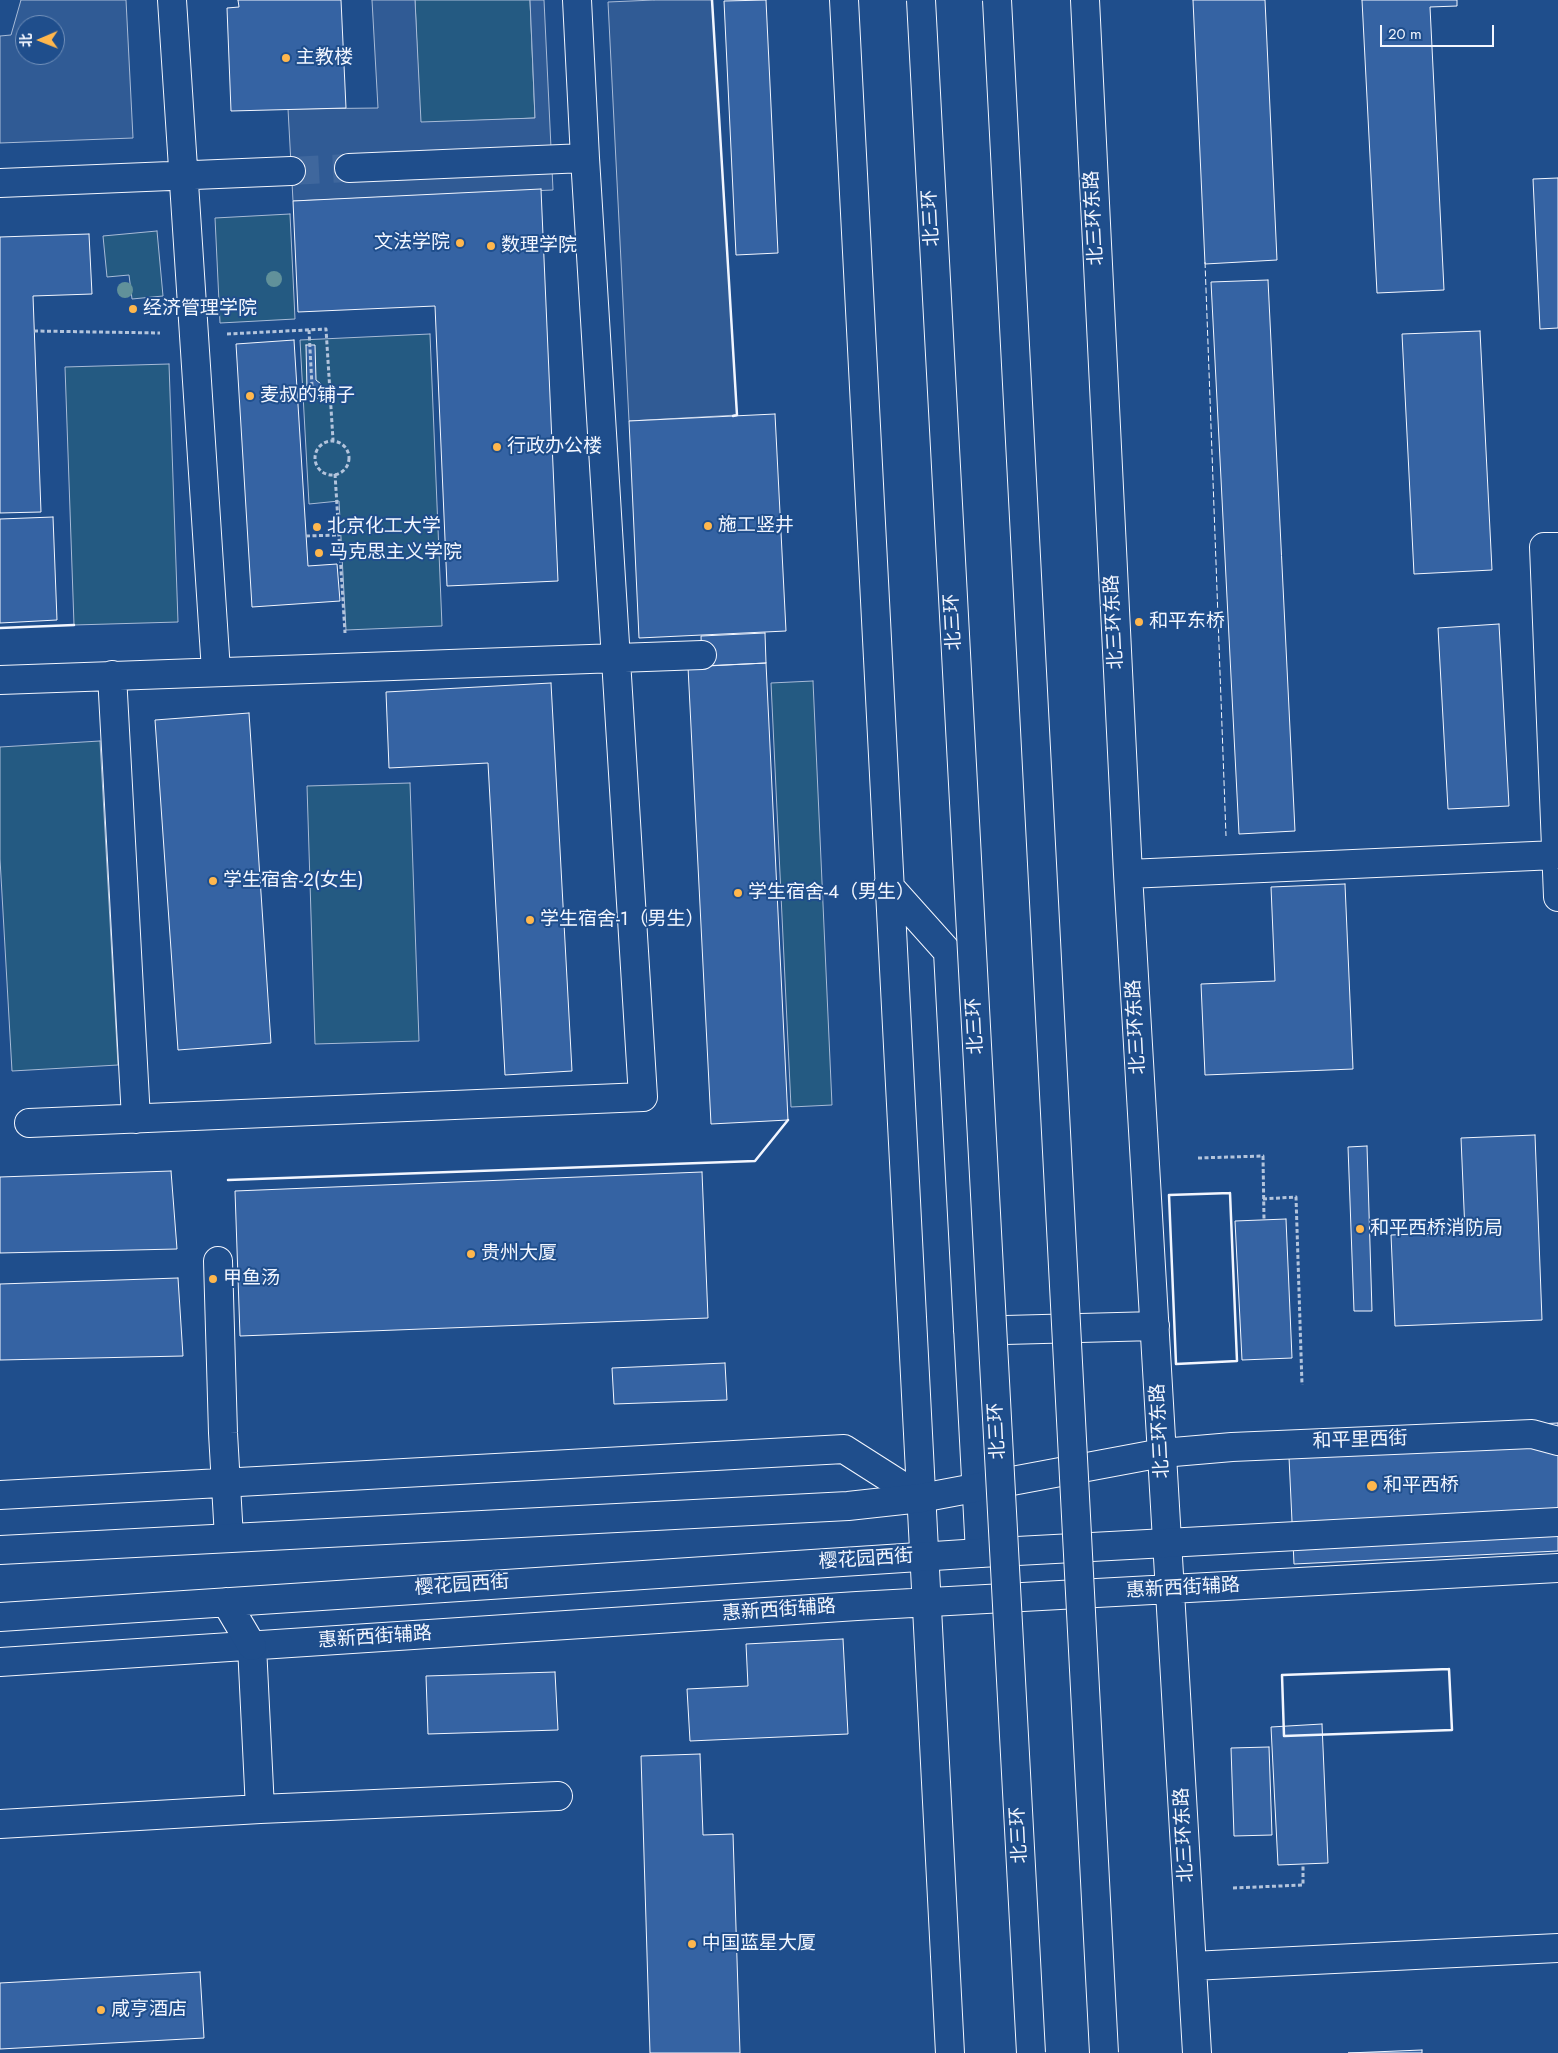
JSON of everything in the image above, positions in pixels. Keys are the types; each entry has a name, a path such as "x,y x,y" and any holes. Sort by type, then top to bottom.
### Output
{"main road":[{"path":"172,0 182,176 206,334 216,671"},
{"path":"29,1123 643,1097 585,158 577,0"},
{"path":"844,0 888,885 950,2053"},
{"name":"北三环","path":"921,0 1032,2053"},
{"path":"997,0 1104,2053"},
{"name":"北三环东路","path":"1085,0 1128,874 1197,2053"},
{"path":"349,168 585,158"},
{"path":"0,183 291,171"},
{"path":"1558,547 1544,547 1558,897"},
{"path":"0,680 216,671 616,660 702,655"},
{"path":"112,675 136,1119"},
{"path":"1128,874 1556,855"},
{"path":"888,885 948,952 980,1553"},
{"path":"218,1262 225,1483 229,1538"},
{"path":"967,1331 1155,1326"},
{"name":"和平里西街","path":"920,1498 1162,1453 1242,1446 1532,1434 1558,1441"},
{"path":"0,1495 844,1448 920,1498"},
{"path":"0,1550 848,1506 920,1498"},
{"path":"1167,1543 1558,1522"},
{"name":"樱花园西街","path":"0,1617 924,1556 1167,1543"},
{"name":"惠新西街辅路","path":"0,1662 926,1602 1558,1568"},
{"path":"226,1602 252,1646 260,1808"},
{"path":"0,1824 260,1808 558,1796"},
{"path":"1192,1966 1558,1948"}],"path":[{"path":"34,331 206,334 326,329 333,440"},
{"path":"309,330 312,386 330,395"},
{"path":"333,440 343,444 349,454 349,460 344,469 334,474 324,472 315,459 318,448 322,444 333,440"},
{"path":"334,474 347,667"},
{"path":"306,536 338,534"},
{"path":"1198,1158 1263,1156 1264,1220"},
{"path":"1263,1199 1296,1197 1302,1385"},
{"path":"1233,1888 1303,1885 1303,1865"}],"shaded area":[{"path":"21,0 126,0 133,138 0,143 0,36 11,35 15,21 15,65 65,65 65,15 17,15"},
{"path":"372,0 415,0 421,122 535,118 530,0 544,0 553,190 293,201 288,109 378,108"},
{"path":"415,0 530,0 535,118 420,123"},
{"path":"712,0 737,415 629,421 608,2"},
{"path":"290,214 295,319 220,323 215,218"},
{"path":"157,231 163,296 132,299 129,275 107,277 103,236"},
{"path":"430,334 442,626 346,630 339,501 309,504 300,340"},
{"path":"169,364 178,622 74,625 65,367"},
{"path":"813,681 832,1105 791,1107 771,683"},
{"path":"100,741 118,1065 12,1071 0,859 0,747"},
{"path":"410,783 419,1041 315,1044 307,786"}],"building":[{"name":"主教楼","path":"238,0 341,0 346,108 231,111 227,8 239,7"},
{"path":"766,0 778,253 736,255 724,1"},
{"path":"1193,0 1265,0 1277,260 1205,264"},
{"path":"1362,0 1457,0 1457,6 1430,7 1444,290 1377,293"},
{"path":"1558,178 1558,328 1540,329 1533,179"},
{"name":"行政办公楼","path":"541,189 558,581 447,586 435,306 298,312 293,201"},
{"path":"89,234 92,294 33,296 41,512 0,513 0,237"},
{"path":"1268,280 1295,831 1239,834 1211,282"},
{"path":"1480,331 1492,570 1414,574 1402,334"},
{"path":"294,340 308,566 337,564 340,601 252,607 236,344"},
{"path":"306,345 315,345 316,380 321,384 317,399 307,389"},
{"name":"施工竖井","path":"775,414 786,631 639,638 629,421"},
{"path":"53,517 57,620 0,623 0,519"},
{"path":"1499,624 1509,806 1448,809 1438,628"},
{"path":"765,633 766,663 702,666 701,636"},
{"name":"学生宿舍-4（男生）","path":"766,663 788,1120 711,1124 688,667"},
{"name":"学生宿舍-1（男生）","path":"551,683 572,1071 505,1075 488,763 389,768 386,692"},
{"name":"学生宿舍-2(女生)","path":"249,713 271,1043 178,1050 155,720"},
{"path":"1345,884 1353,1069 1205,1075 1201,984 1275,981 1271,887"},
{"path":"1535,1135 1542,1320 1395,1326 1391,1235 1465,1232 1461,1138"},
{"name":"和平西桥消防局","path":"1367,1146 1372,1311 1354,1311 1348,1147"},
{"path":"171,1171 177,1249 0,1253 0,1177"},
{"name":"贵州大厦","path":"702,1172 708,1318 240,1336 235,1191"},
{"path":"1286,1219 1292,1358 1242,1360 1235,1221"},
{"path":"178,1278 183,1356 0,1360 0,1284"},
{"path":"725,1363 727,1400 614,1404 612,1368"},
{"path":"1558,1423 1558,1551 1294,1564 1288,1436"},
{"path":"843,1639 848,1734 690,1741 687,1689 748,1686 746,1644"},
{"path":"555,1672 558,1730 428,1734 426,1676"},
{"path":"1322,1724 1328,1863 1278,1865 1271,1727"},
{"path":"1269,1747 1272,1835 1234,1836 1231,1748"},
{"name":"中国蓝星大厦","path":"700,1754 703,1835 733,1834 740,2053 650,2053 641,1756"},
{"name":"咸亨酒店","path":"200,1972 204,2038 0,2049 0,1983"},
{"path":"1422,2050 1422,2053 1348,2053"}],"tunnel":[{"path":"291,171 349,168"}],"fence":[{"path":"1205,262 1226,836"}],"wall":[{"path":"712,0 737,415 733,416"},
{"path":"0,628 74,625"},
{"path":"228,1180 755,1161 788,1120"},
{"path":"1230,1193 1237,1361 1176,1364 1169,1195 1230,1193"},
{"path":"1449,1669 1452,1730 1284,1736 1282,1675 1449,1669"}],"place":[{"name":"主教楼","path":"286,58"},
{"name":"文法学院","path":"460,243"},
{"name":"数理学院","path":"491,246"},
{"name":"经济管理学院","path":"133,309"},
{"name":"麦叔的铺子","path":"250,396"},
{"name":"行政办公楼","path":"497,447"},
{"name":"施工竖井","path":"708,526"},
{"name":"北京化工大学","path":"317,527"},
{"name":"马克思主义学院","path":"319,553"},
{"name":"和平东桥","path":"1139,622"},
{"name":"学生宿舍-2(女生)","path":"213,881"},
{"name":"学生宿舍-4（男生）","path":"738,893"},
{"name":"学生宿舍-1（男生）","path":"530,920"},
{"name":"和平西桥消防局","path":"1360,1229"},
{"name":"贵州大厦","path":"471,1254"},
{"name":"甲鱼汤","path":"213,1279"},
{"name":"和平西桥","path":"1372,1486"},
{"name":"中国蓝星大厦","path":"692,1944"},
{"name":"咸亨酒店","path":"101,2010"}]}
